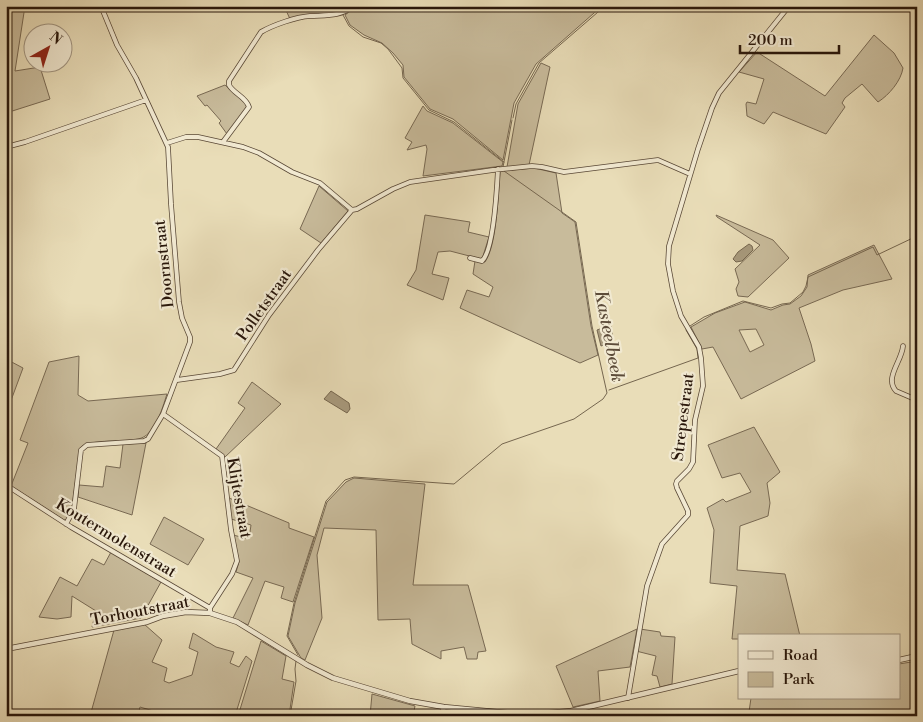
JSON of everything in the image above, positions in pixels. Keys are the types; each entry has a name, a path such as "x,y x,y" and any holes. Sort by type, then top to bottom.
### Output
{"street":[{"name":"Doornstraat","path":"66,524 74,509 81,450 87,445 144,441 148,439 163,414 177,380 190,337 182,318 179,302 167,143 117,45 100,6"},
{"path":"223,142 249,107 248,102 231,89 229,81 262,32 301,18 339,15 354,6"},
{"name":"Strepestraat","path":"628,698 647,586 654,572 662,544 688,516 688,511 676,484 690,469 693,462 694,420 702,386 699,347 681,316 673,291 668,264 669,246 690,174 712,108 719,93 789,6"},
{"path":"6,146 34,139 146,100"},
{"path":"167,143 186,137 198,137 243,147 292,172 320,183 352,210"},
{"name":"Polletstraat","path":"177,380 220,374 234,370 270,313 318,250 352,210 410,182 433,177 504,168 542,166 564,172 658,160 690,174"},
{"path":"470,258 482,261 487,254 493,221 498,169"},
{"path":"902,346 892,384 896,391 917,400"},
{"name":"Klijtestraat","path":"163,414 222,456 231,530 237,561 232,574 210,611"},
{"name":"Koutermolenstraat","path":"6,485 66,524 210,611"},
{"name":"Torhoutstraat","path":"6,649 147,622 163,616 186,612 210,611 236,622 333,678 410,701 444,707 527,715 571,711 738,671"},
{"path":"900,660 917,656"},
{"path":"441,716 444,707"}],"green space":[{"path":"6,6 25,6 15,71 42,72 50,99 6,113"},
{"path":"284,6 338,6 341,12 290,19"},
{"path":"357,6 602,6 536,64 514,103 503,160 453,119 430,109 404,77 403,65 393,53 382,43 364,35 350,25 345,15"},
{"path":"874,35 894,53 903,68 900,78 894,87 878,102 862,84 845,98 842,103 845,107 826,134 773,112 764,124 747,116 746,104 747,102 756,104 764,79 739,72 757,52 825,96"},
{"path":"541,63 550,67 529,165 507,167 518,104"},
{"path":"225,85 246,104 247,108 227,134 219,123 221,121 197,96"},
{"path":"423,106 427,111 453,123 503,162 502,166 423,176 426,145 407,150 412,142 405,138"},
{"path":"534,168 556,173 562,213 575,222 591,326 598,355 580,363 460,308 467,290 489,297 493,287 473,274 475,261 485,262 492,244 500,171"},
{"path":"319,186 348,211 321,243 300,229"},
{"path":"425,215 470,222 468,232 489,237 481,259 450,251 438,252 432,274 449,278 443,300 407,285 416,270"},
{"path":"716,215 773,240 789,258 748,297 738,296 736,289 739,282 735,269 760,245"},
{"path":"874,245 892,279 843,290 799,308 815,361 741,399 713,347 702,349 691,327 715,313 745,302 771,310 790,304 801,296 807,287 808,275","holes":["756,329 764,345 750,352 739,330"]},
{"path":"79,356 78,395 88,401 167,394 157,421 144,437 133,440 91,443 80,448 72,508 66,520 64,520 11,486 28,443 20,440 49,362"},
{"path":"6,359 23,368 6,414"},
{"path":"252,382 281,404 225,457 216,449 245,408 238,403"},
{"path":"754,427 780,472 767,483 770,503 768,516 740,526 737,570 785,574 800,634 738,634 738,639 732,639 737,586 710,583 714,530 707,508 723,499 726,502 751,492 740,473 722,478 708,445"},
{"path":"146,443 132,515 78,497 79,485 103,487 106,466 120,468 123,444"},
{"path":"354,478 425,484 413,585 468,585 486,651 478,652 477,659 467,659 464,647 441,651 441,659 412,644 410,619 378,620 376,530 324,528 317,555 322,618 305,660 301,658 288,636 295,603 327,502 346,482"},
{"path":"229,498 289,523 289,528 314,537 293,602 281,598 284,587 265,581 248,625 233,618 253,578 236,572 239,562 233,535 249,539 251,525 231,519"},
{"path":"164,517 204,539 188,565 150,544"},
{"path":"111,552 161,582 141,618 92,627 96,611 72,596 71,617 57,619 39,617 60,577 77,586 92,559 104,565"},
{"path":"144,624 162,640 152,662 167,668 164,681 169,683 192,675 198,652 189,648 193,633 216,647 234,652 230,663 239,667 246,656 252,661 235,716 170,716 140,707 138,716 90,716 114,630"},
{"path":"637,629 630,667 598,671 600,701 573,707 556,666"},
{"path":"640,629 660,632 661,636 675,637 672,684 660,687 657,676 652,675 656,656 636,651"},
{"path":"261,641 286,656 282,679 294,682 289,716 238,716"},
{"path":"917,661 917,716 731,716 732,711 749,712 751,700 900,700 900,664"},
{"path":"372,694 415,706 413,716 370,716"}],"water":[{"path":"749,244 753,250 742,261 736,262 733,259 738,252"},
{"path":"611,326 613,341 601,346 597,330"},
{"path":"331,391 349,403 350,409 347,413 324,399"}],"waterway":[{"path":"339,6 341,10"},
{"name":"Kasteelbeek","path":"513,118 516,104 539,63 605,6"},
{"path":"343,15 349,26 363,37 381,43 388,49 402,68 403,78 429,110 454,122 504,162"},
{"name":"Kasteelbeek","path":"503,167 512,120"},
{"name":"Kasteelbeek","path":"298,655 287,636 294,603 326,501 345,480 354,477 454,484 502,444 574,419 603,399 607,393 592,326 576,222 504,171"},
{"path":"690,326 704,317 743,301 771,308 790,303 803,292 808,277 873,247 877,255 917,236"},
{"path":"609,390 698,358 697,349 686,330"},
{"name":"Kasteelbeek","path":"290,716 296,681 296,661"}]}
